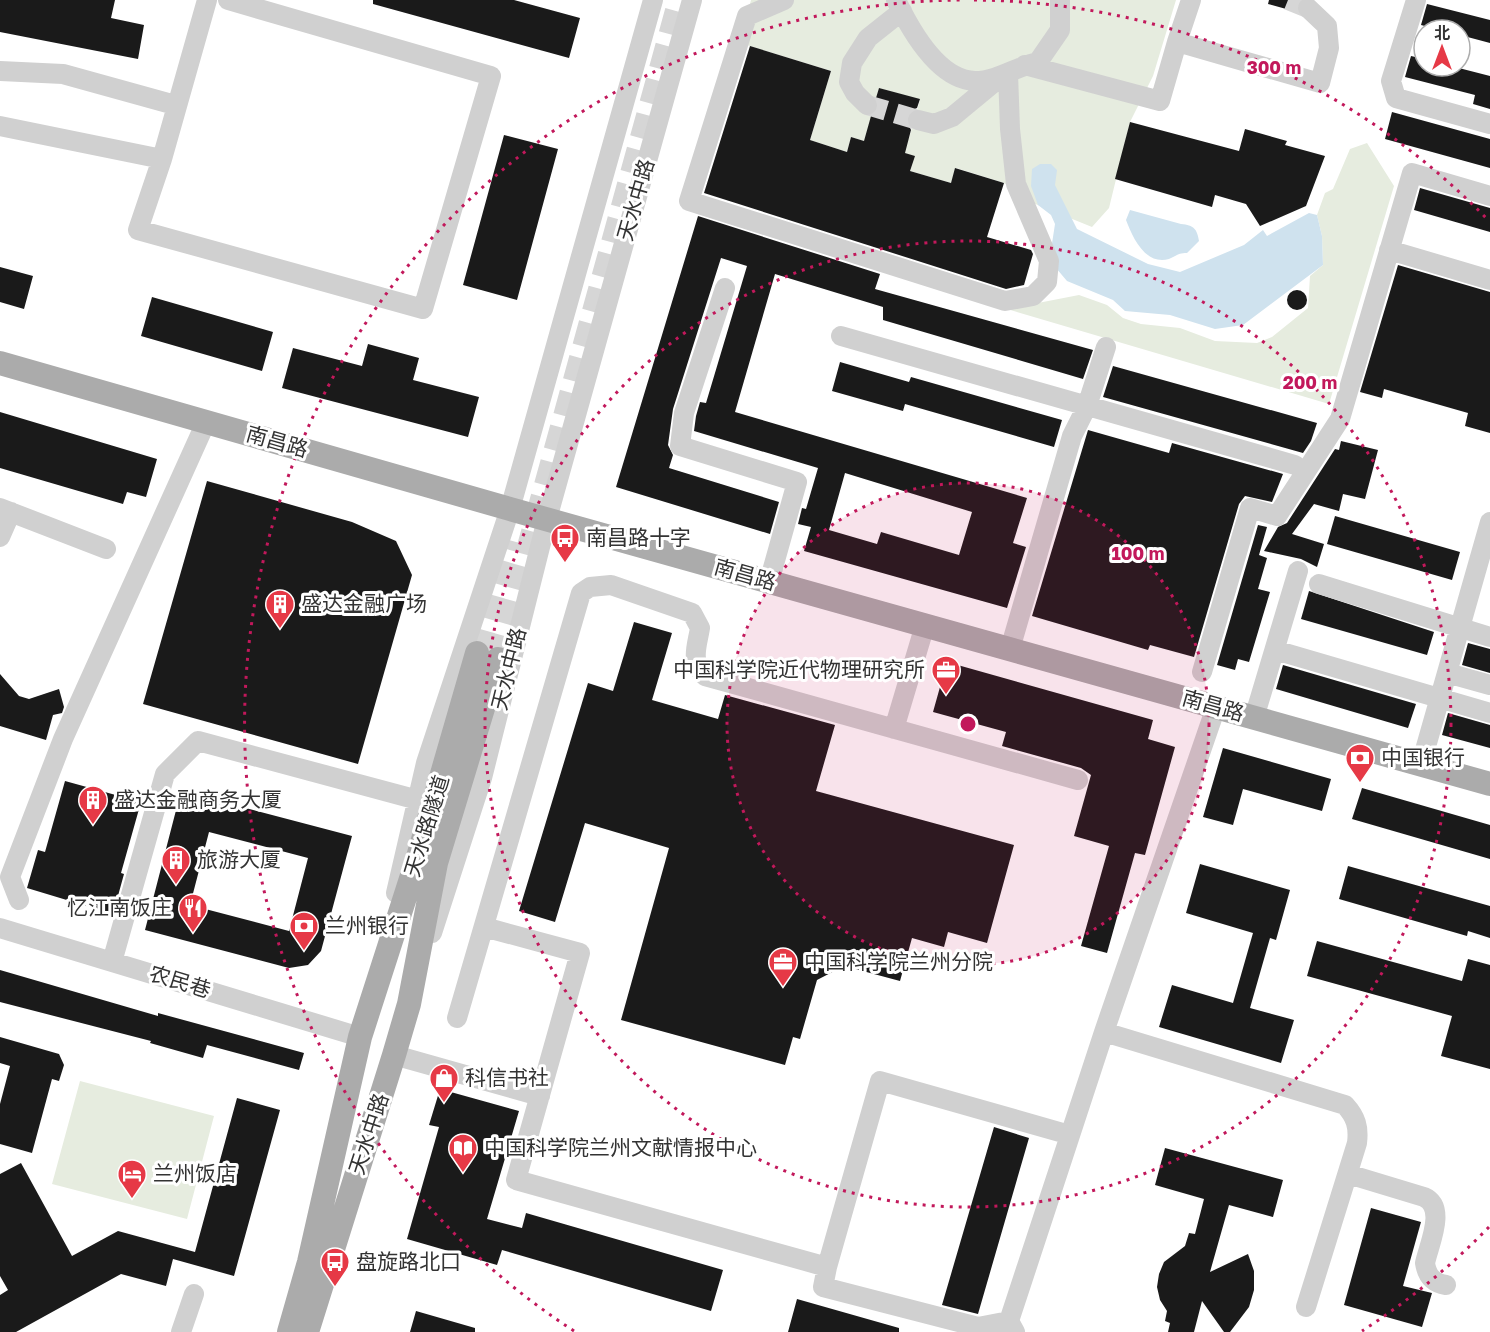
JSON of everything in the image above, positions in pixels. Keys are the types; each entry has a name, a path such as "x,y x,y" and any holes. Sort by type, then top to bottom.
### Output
{"main road":[{"name":"南昌路","path":"0,363 510,509 1490,784"},
{"name":"天水路隧道","path":"372,998 487,656 436,863 409,1004"},
{"name":"天水中路","path":"289,1332 309,1262 360,1037 372,998"},
{"name":"天水中路","path":"307,1332 409,1004"}],"street":[{"path":"207,0 162,159 138,230 423,309 491,76 228,0"},
{"name":"天水中路","path":"372,998 426,763 510,509 653,0"},
{"name":"天水中路","path":"409,1004 482,778 547,519 692,0"},
{"path":"784,0 747,16 689,201 1005,301 1033,296 1047,282 1049,261 1016,184 1017,69"},
{"path":"867,105 855,93 849,82 852,63 868,38 899,6 922,46 937,63 959,76 975,81 1038,63 1060,30 1060,0"},
{"path":"918,120 934,124 951,117 982,89 1017,69 1160,101 1191,0"},
{"path":"1416,0 1391,81 1396,98 1490,124"},
{"path":"1177,42 1320,83 1329,48 1327,26 1308,8"},
{"path":"0,71 63,74 176,105"},
{"path":"0,126 162,159"},
{"path":"1202,672 1250,508 1277,516 1340,418 1412,173 1490,196"},
{"path":"1389,250 1490,280"},
{"path":"724,288 684,413 680,446 797,482 769,582"},
{"path":"841,336 1294,465"},
{"path":"1010,649 1072,436 1087,406 1106,347"},
{"path":"5,929 22,891 10,877 63,739 206,422"},
{"path":"0,537 6,510 106,549"},
{"path":"1421,764 1486,546 1490,522"},
{"path":"1254,718 1298,571"},
{"path":"1319,584 1490,637"},
{"path":"457,1018 581,592 590,587 611,585 692,613 700,628 694,647 695,663 705,676 1078,780"},
{"path":"894,729 925,625"},
{"path":"1275,650 1490,712"},
{"path":"1447,673 1490,685"},
{"path":"1070,1135 880,1081 823,1287 978,1327 1012,1327 1070,1135 1216,707"},
{"path":"112,962 165,774 198,741 418,800"},
{"path":"484,927 580,953 516,1180 827,1268"},
{"name":"农民巷","path":"5,929 360,1037"},
{"path":"1104,1032 1345,1105 1357,1122 1358,1132 1348,1174 1306,1307"},
{"path":"394,1055 540,1096"},
{"path":"1348,1174 1424,1197 1433,1202 1437,1212 1425,1263 1426,1270 1433,1281 1446,1285"},
{"path":"181,1332 194,1294"}],"shaded area":[{"path":"751,0 1176,0 1153,76 1130,122 1109,208 1092,227 1028,201 1004,183 956,168 951,183 910,171 914,156 898,151 909,138 920,100 879,88 868,128 873,144 851,137 847,152 810,140 831,71 740,43"},
{"path":"1367,143 1394,186 1329,404 1007,309 1079,295 1107,305 1123,318 1141,324 1180,328 1215,341 1257,343 1272,337 1308,308 1310,276 1323,265 1322,236 1317,215 1325,193 1333,189 1350,149"},
{"path":"80,1081 214,1116 187,1219 52,1184"}],"water":[{"path":"1040,164 1051,164 1057,170 1055,185 1077,229 1148,264 1180,272 1244,245 1263,230 1267,236 1309,213 1317,215 1322,236 1323,265 1243,325 1215,329 1170,315 1125,311 1113,300 1067,281 1056,268 1051,250 1055,224 1051,215 1038,205 1031,186 1032,169"},
{"path":"1130,210 1189,225 1196,231 1199,241 1187,253 1169,259 1153,258 1146,254 1132,234 1126,220"}],"building":[{"path":"0,0 115,0 111,18 144,25 138,59 0,32"},
{"path":"373,0 514,0 580,18 569,58 373,4"},
{"path":"1269,0 1299,0 1297,12 1268,4"},
{"path":"1427,4 1490,20 1490,43 1472,38 1472,18 1423,18"},
{"path":"750,46 831,71 810,140 847,152 851,137 864,141 871,116 878,109 876,98 879,88 920,99 917,108 910,111 906,118 911,130 905,153 915,156 910,171 951,183 955,168 1004,183 987,237 1031,250 1033,254 1024,285 1006,289 704,193"},
{"path":"1411,56 1412,78 1472,78 1472,71 1490,76 1490,109 1473,104 1475,95 1405,77"},
{"path":"1392,112 1490,139 1490,168 1385,139"},
{"path":"1130,122 1239,151 1245,129 1287,141 1285,145 1325,156 1306,206 1260,226 1246,204 1215,195 1212,207 1115,179"},
{"path":"504,135 558,149 517,300 463,285"},
{"path":"1420,188 1490,208 1490,232 1414,210"},
{"path":"698,216 880,274 875,289 1093,350 1083,379 883,320 883,307 775,274 735,412 1027,498 1013,543 1026,547 1007,608 804,551 811,527 798,524 802,508 806,509 818,468 694,431 700,402 706,403 747,266 721,258 673,409 668,445 673,455 669,468 779,502 770,534 616,487","holes":["845,473 972,512 959,555 881,532 877,544 829,530"]},
{"path":"1398,265 1490,292 1490,433 1465,426 1468,413 1384,389 1382,398 1360,392"},
{"path":"0,267 33,276 24,309 0,302"},
{"path":"1297,290 1304,293 1307,300 1304,307 1297,310 1290,307 1287,300 1290,293"},
{"path":"152,297 273,332 262,371 141,336"},
{"path":"368,344 419,358 413,380 479,397 468,437 282,388 293,348 362,366"},
{"path":"840,362 909,382 911,377 1062,420 1054,447 905,404 903,411 832,391"},
{"path":"1113,366 1317,423 1311,441 1303,453 1103,397"},
{"path":"0,412 157,459 146,497 127,492 123,504 0,468"},
{"path":"1088,430 1169,453 1172,443 1283,474 1272,502 1245,496 1239,504 1194,657 1150,645 1148,650 1032,616"},
{"path":"1341,441 1378,450 1365,499 1343,494 1339,511 1314,504 1292,534 1324,544 1317,567 1301,559 1264,551 1278,527 1287,523 1335,449 1339,450"},
{"name":"盛达金融广场","path":"207,481 352,522 396,541 412,575 358,764 143,704"},
{"path":"1335,516 1460,552 1452,580 1327,544"},
{"path":"1258,525 1267,527 1259,555 1267,558 1258,589 1270,592 1249,662 1238,659 1235,670 1217,665"},
{"path":"1309,591 1434,632 1427,655 1301,619"},
{"path":"634,622 672,633 652,700 718,719 725,695 835,725 816,791 1014,845 987,943 948,932 944,947 912,938 900,981 844,966 817,980 800,1039 793,1037 785,1065 621,1020 669,848 585,823 555,922 519,911 588,683 613,691"},
{"path":"1468,643 1490,649 1490,673 1462,665"},
{"path":"947,662 1153,720 1148,739 1175,747 1145,855 1135,853 1107,953 1081,946 1109,846 1074,836 1091,775 1081,768 1002,746 1006,732 933,712"},
{"path":"1283,665 1416,704 1408,728 1276,689"},
{"path":"0,674 19,696 29,699 59,689 64,707 62,713 53,715 46,740 0,726"},
{"path":"1448,713 1490,725 1490,748 1442,735"},
{"path":"1223,748 1331,779 1322,811 1243,789 1233,825 1203,817"},
{"name":"盛达金融商务大厦","path":"65,781 141,802 121,873 124,874 113,914 27,888 38,850 45,852"},
{"path":"1362,788 1490,825 1490,859 1352,819"},
{"name":"旅游大厦","path":"181,791 352,836 321,951 308,965 289,968 145,930","holes":["209,832 308,858 289,931 190,905"]},
{"path":"1200,864 1290,890 1276,940 1270,938 1250,1008 1294,1020 1281,1063 1159,1027 1172,985 1233,1003 1253,933 1186,913"},
{"path":"1348,866 1490,906 1490,938 1468,931 1467,936 1339,899"},
{"path":"1317,941 1462,981 1468,959 1490,965 1490,1069 1441,1056 1452,1016 1307,976"},
{"path":"0,970 158,1016 158,1013 304,1053 299,1070 207,1045 203,1058 150,1043 151,1041 0,1002"},
{"path":"0,1037 59,1054 64,1065 59,1081 52,1079 32,1153 0,1144 0,1104 10,1066 0,1063"},
{"path":"440,1089 519,1111 487,1219 522,1228 526,1213 723,1270 711,1311 502,1250 497,1265 407,1239 439,1127 429,1125"},
{"name":"兰州饭店","path":"237,1098 280,1110 234,1276 173,1259 166,1286 121,1274 16,1332 0,1332 0,1295 8,1290 0,1276 0,1174 21,1163 72,1256 118,1231 195,1252"},
{"path":"994,1127 1029,1138 978,1314 942,1305"},
{"path":"1165,1148 1283,1180 1273,1217 1229,1205 1210,1272 1248,1254 1254,1271 1254,1290 1249,1307 1230,1332 1224,1332 1202,1301 1194,1332 1168,1332 1170,1323 1165,1321 1167,1311 1160,1300 1157,1287 1159,1274 1164,1262 1185,1246 1189,1233 1195,1234 1204,1199 1155,1185"},
{"path":"1371,1208 1421,1222 1403,1286 1432,1293 1422,1327 1344,1305"},
{"path":"797,1299 899,1328 899,1332 788,1332"},
{"path":"416,1311 475,1328 475,1332 410,1332"}],"tunnel":[{"path":"498,659 680,0"},
{"path":"1288,0 1308,8"},
{"path":"867,105 918,120"},
{"path":"477,653 509,540"}],"place":[{"name":"南昌路十字","path":"565,564"},
{"name":"盛达金融广场","path":"280,630"},
{"name":"中国科学院近代物理研究所","path":"946,696"},
{"name":"中国银行","path":"1360,784"},
{"name":"盛达金融商务大厦","path":"93,826"},
{"name":"旅游大厦","path":"176,886"},
{"name":"忆江南饭庄","path":"193,934"},
{"name":"兰州银行","path":"304,952"},
{"name":"中国科学院兰州分院","path":"783,988"},
{"name":"科信书社","path":"444,1104"},
{"name":"中国科学院兰州文献情报中心","path":"463,1174"},
{"name":"兰州饭店","path":"132,1200"},
{"name":"盘旋路北口","path":"335,1288"}]}
